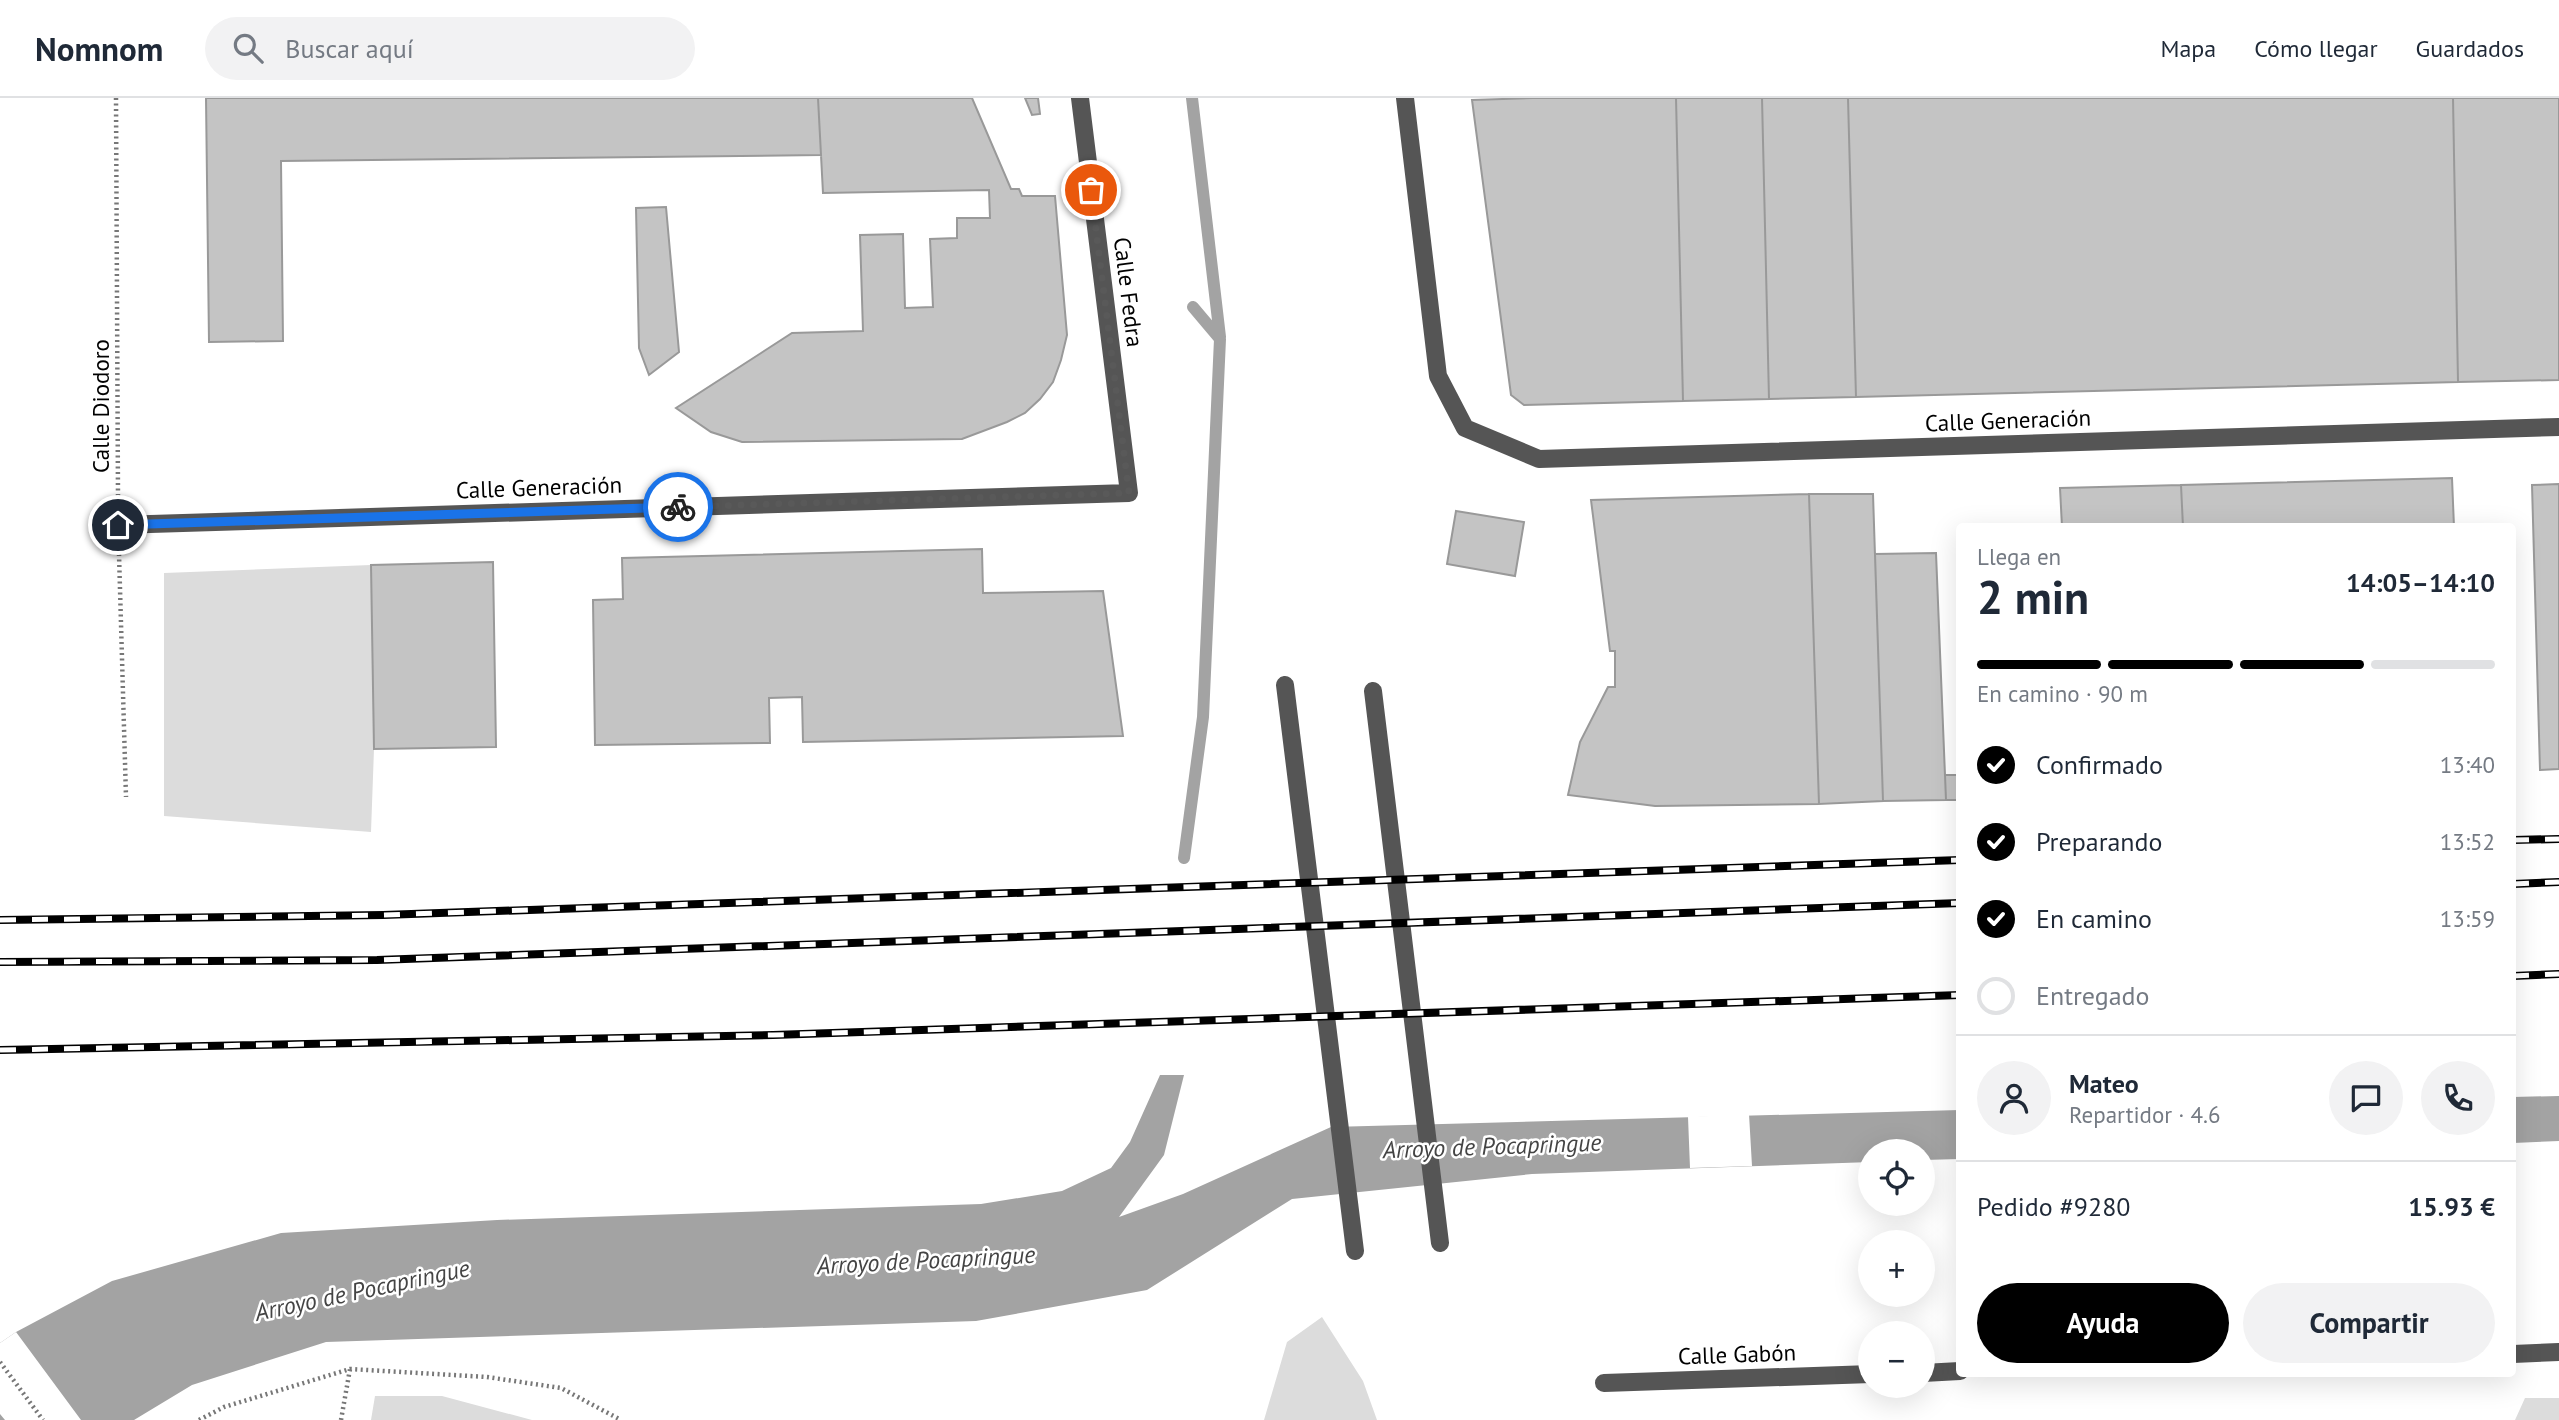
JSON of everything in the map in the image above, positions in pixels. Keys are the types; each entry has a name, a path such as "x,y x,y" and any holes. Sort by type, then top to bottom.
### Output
{"street":[{"name":"Calle Fedra","path":"1080,98 1129,493"},
{"name":"Calle Generación","path":"1405,98 1438,376 1465,428 1539,459 2559,427"},
{"name":"Calle Generación","path":"118,525 1129,493"},
{"path":"1285,685 1355,1251"},
{"path":"1373,691 1440,1243"},
{"path":"2516,1354 2559,1352"},
{"path":"1935,1372 1956,1371"},
{"name":"Calle Gabón","path":"1604,1383 1858,1374"}],"path":[{"name":"Calle Diodoro","path":"116,98 118,525 126,797"},
{"path":"0,1362 43,1420"},
{"path":"199,1420 224,1407 350,1369 486,1377 561,1388 621,1420"},
{"path":"341,1420 350,1369"}],"shaded area":[{"path":"371,565 374,749 371,832 164,816 164,573"},
{"path":"1322,1317 1363,1381 1377,1420 1264,1420 1287,1342"},
{"path":"375,1396 442,1396 532,1420 371,1420"},
{"path":"2525,1398 2559,1398 2559,1420 2515,1420"}],"water":[{"name":"Arroyo de Pocapringue","path":"1160,1075 1184,1075 1164,1155 1119,1217 1183,1194 1331,1127 1956,1110 1956,1159 1935,1160 1935,1139 1858,1139 1858,1162 1532,1174 1292,1199 1147,1290 976,1321 326,1342 192,1385 134,1420 0,1420 0,1343 16,1332 112,1281 281,1233 497,1220 981,1204 1062,1191 1111,1168 1130,1142"},
{"path":"2559,1096 2559,1141 2516,1143 2516,1097"}],"pier":[{"path":"1749,1114 1752,1166 1690,1168 1688,1117"},
{"path":"16,1332 81,1420 5,1420 0,1414 0,1343"}],"building":[{"path":"206,98 818,98 821,155 281,161 283,341 209,342"},
{"path":"818,98 972,98 1011,189 1019,189 1022,196 1055,196 1067,335 1053,382 1025,413 962,439 742,442 711,432 676,408 792,333 863,331 860,235 903,234 905,308 933,307 930,239 957,238 957,218 990,218 989,190 823,193"},
{"path":"1025,98 1038,98 1040,114 1032,115"},
{"path":"1676,98 1683,401 1524,405 1511,395 1472,100"},
{"path":"1676,98 1762,98 1769,399 1683,401"},
{"path":"1762,98 1848,98 1856,397 1769,399"},
{"path":"1848,98 2453,98 2458,382 1856,397"},
{"path":"2453,98 2559,98 2559,380 2458,382"},
{"path":"666,207 679,352 649,375 639,348 636,208"},
{"path":"2452,478 2454,523 2183,523 2181,485"},
{"path":"2559,484 2559,769 2540,770 2532,485"},
{"path":"2181,485 2183,523 2062,523 2060,488"},
{"path":"1809,494 1873,494 1883,801 1819,804"},
{"path":"1809,494 1819,804 1655,806 1568,795 1580,742 1608,687 1615,687 1615,651 1610,651 1591,500"},
{"path":"1456,511 1524,522 1515,576 1447,564"},
{"path":"982,549 983,593 1103,591 1123,736 803,742 802,697 769,698 770,743 595,745 593,600 623,599 622,558"},
{"path":"1936,553 1946,800 1883,801 1875,554"},
{"path":"493,562 496,747 374,749 371,565"},
{"path":"1945,775 1956,775 1956,800 1946,800"}],"waterway":[{"path":"1192,98 1220,337"},
{"path":"1184,858 1203,717 1220,339 1193,307"}],"railway":[{"path":"2516,840 2559,839"},
{"path":"0,920 383,915 1956,860"},
{"path":"2516,884 2559,882"},
{"path":"0,962 377,960 1956,903"},
{"path":"2516,976 2559,974"},
{"path":"0,1050 773,1035 1956,995"}],"way so far":[{"path":"678,507 1129,493 1091,190"}],"route":[{"path":"118,525 678,507"}]}
